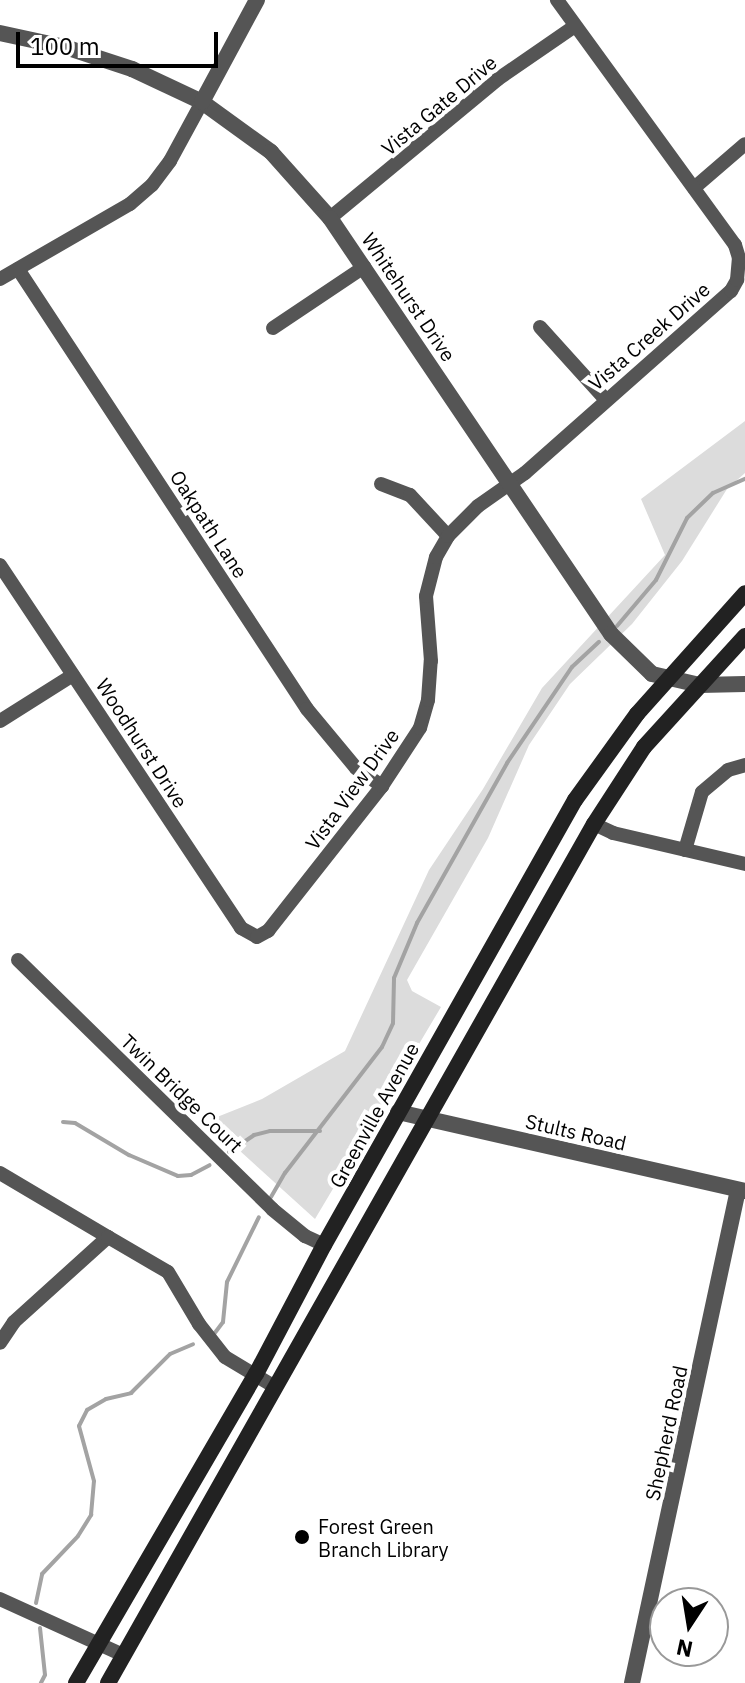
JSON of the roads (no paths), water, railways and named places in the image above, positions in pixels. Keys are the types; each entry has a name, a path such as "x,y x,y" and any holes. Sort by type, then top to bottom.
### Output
{"main road":[{"name":"Greenville Avenue","path":"76,1683 256,1374 324,1245 575,800 667,679 745,593"},
{"path":"108,1683 594,824 644,747 745,636"}],"street":[{"path":"0,279 130,204 152,185 170,161 257,0"},
{"name":"Vista Creek Drive","path":"510,483 731,291 737,280 739,258 735,245 557,0"},
{"name":"Vista Gate Drive","path":"330,218 498,79 575,26"},
{"name":"Whitehurst Drive","path":"0,33 104,59 202,102 271,152 330,218 611,634 639,665 667,679 700,685 745,684"},
{"path":"694,188 745,144"},
{"path":"273,328 364,267"},
{"name":"Oakpath Lane","path":"18,269 307,709 330,741 356,768 382,786"},
{"path":"540,327 606,400"},
{"name":"Vista View Drive","path":"257,937 278,922 382,786 420,728 428,700 431,661 426,596 436,557 448,536 478,506 510,483"},
{"path":"381,484 410,495 448,536"},
{"name":"Woodhurst Drive","path":"0,565 241,928 257,937"},
{"path":"0,721 73,675"},
{"path":"685,850 702,792 728,770 745,765"},
{"path":"594,824 613,833 745,864"},
{"name":"Twin Bridge Court","path":"18,960 272,1209 305,1236 324,1245"},
{"name":"Stults Road","path":"398,1112 741,1191"},
{"path":"0,1173 168,1272 225,1357 275,1387"},
{"name":"Shepherd Road","path":"632,1683 741,1191"},
{"path":"0,1343 14,1322 108,1237"},
{"path":"0,1599 123,1655"}],"waterway":[{"path":"617,626 656,580 687,518 713,493 745,479"},
{"path":"271,1197 285,1173 382,1047 393,1023 394,978 417,923 507,763 572,667 599,642"},
{"path":"63,1122 75,1123 129,1155 178,1176 191,1175 210,1165"},
{"path":"229,1152 254,1135 270,1131 320,1131"},
{"path":"214,1334 223,1322 227,1282 259,1217"},
{"path":"36,1603 42,1574 78,1536 91,1515 94,1481 79,1426 87,1410 106,1399 131,1393 170,1354 193,1344"},
{"path":"40,1628 45,1675 41,1683"}],"place":[{"name":"Forest Green Branch Library","path":"302,1537"}]}
